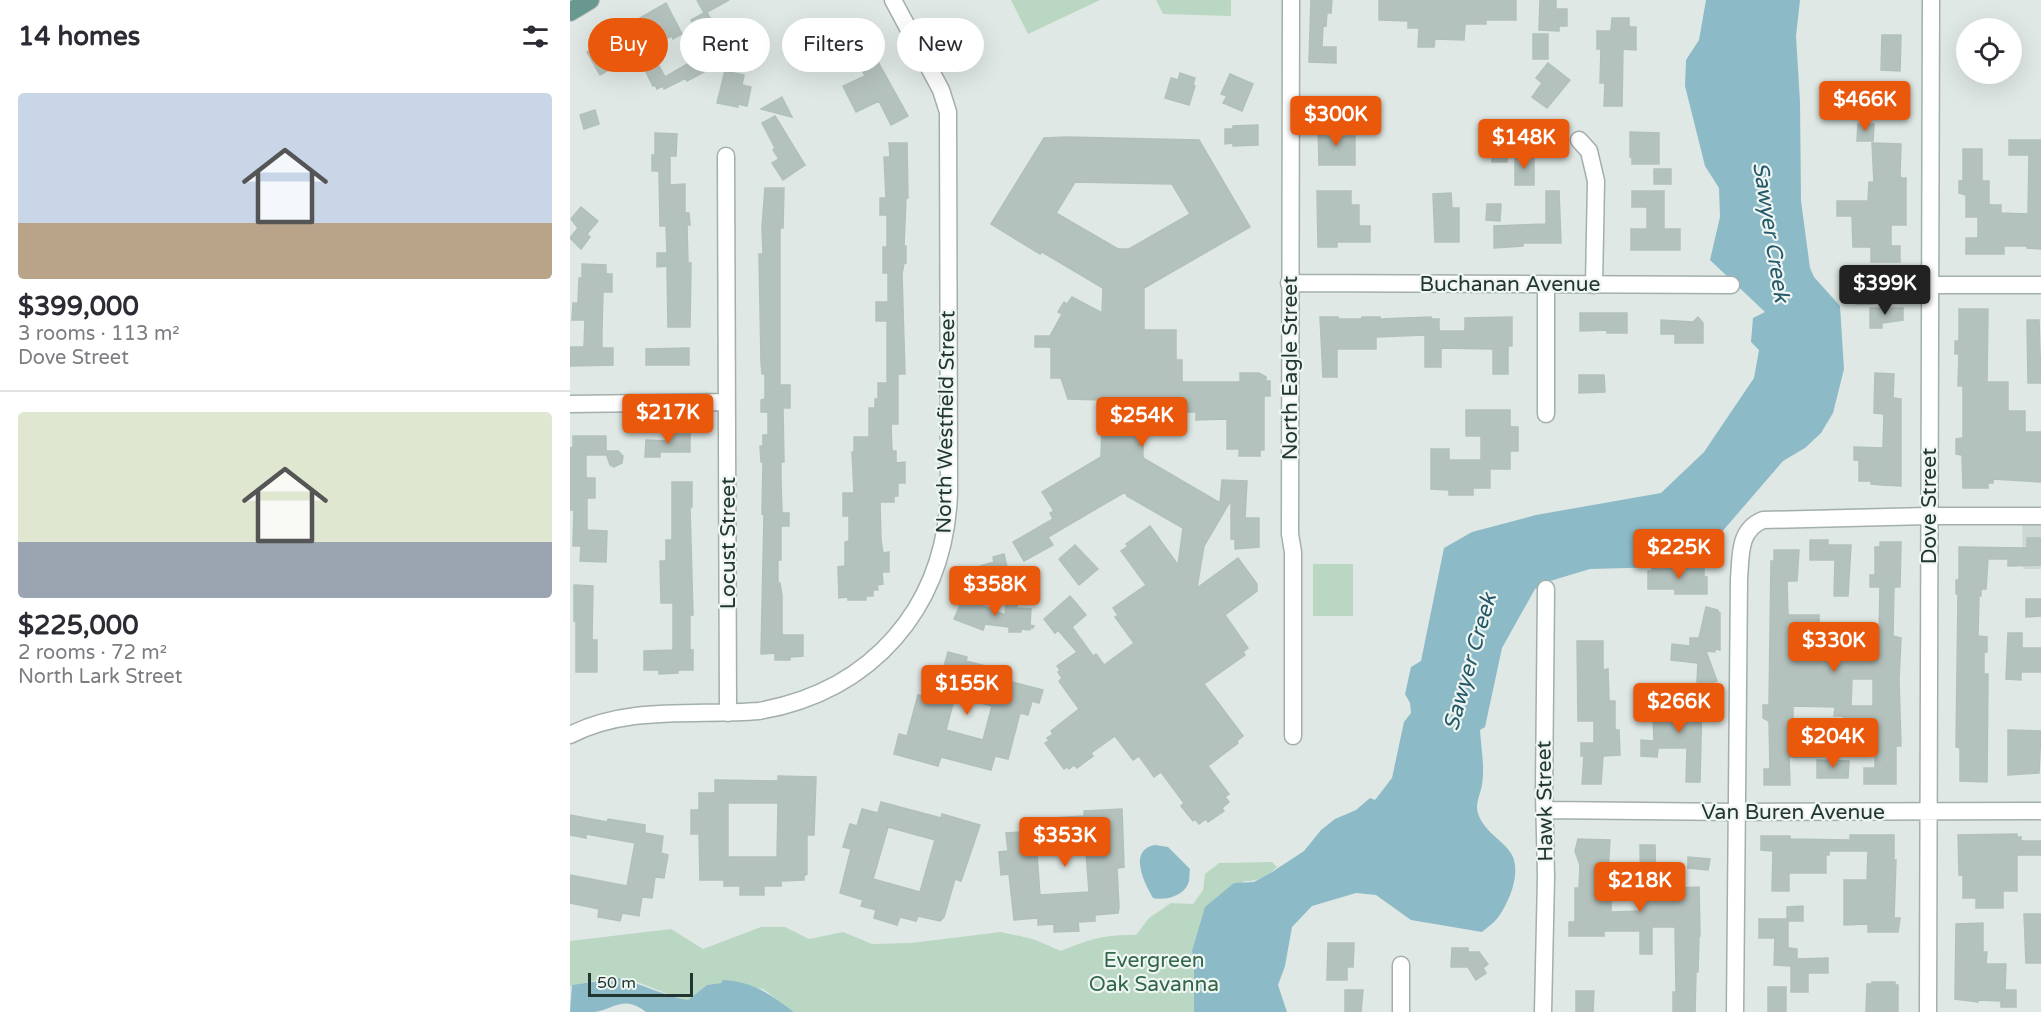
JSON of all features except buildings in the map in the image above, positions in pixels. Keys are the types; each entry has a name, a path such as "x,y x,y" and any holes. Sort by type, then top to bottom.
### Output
{"main road":[{"path":"570,12 590,0"}],"street":[{"name":"North Westfield Street","path":"570,735 598,723 627,716 759,711 796,703 831,688 864,668 892,642 915,612 932,578 944,542 949,493 948,111 940,90 893,0"},
{"name":"North Eagle Street","path":"1290,0 1290,534 1293,552 1293,736"},
{"name":"Dove Street","path":"1928,1012 1931,0"},
{"path":"1579,140 1589,151 1596,181 1594,285"},
{"name":"Locust Street","path":"726,156 728,713"},
{"name":"Buchanan Avenue","path":"1289,283 1546,286 1731,285"},
{"path":"1930,285 2041,285"},
{"path":"1546,286 1546,414"},
{"path":"570,404 727,402"},
{"path":"1735,1012 1739,579 1743,539 1751,526 1763,520 2041,516"},
{"name":"Hawk Street","path":"1543,1012 1546,877 1546,590"},
{"name":"Van Buren Avenue","path":"1545,810 2041,811"},
{"path":"1401,965 1401,1012"}],"shaded area":[{"path":"2022,516 2041,516 2041,569 2023,569"}],"green space":[{"path":"1011,0 1100,0 1028,34"},
{"path":"1156,0 1231,0 1231,16 1163,14"},
{"path":"1313,564 1353,564 1353,616 1313,616"},
{"name":"Evergreen Oak Savanna","path":"1272,862 1277,867 1262,878 1244,881 1192,951 1194,1012 794,1012 763,989 722,983 707,985 688,1000 619,978 601,979 570,987 570,941 671,929 703,949 761,927 785,927 809,939 843,932 872,944 911,943 1001,932 1033,939 1061,951 1097,938 1136,935 1149,918 1171,903 1193,904 1203,890 1205,874 1219,863"}],"water":[{"name":"Sawyer Creek","path":"1706,0 1800,0 1796,36 1800,102 1801,201 1810,268 1814,277 1840,306 1844,369 1833,413 1821,433 1805,448 1783,461 1714,541 1678,553 1677,564 1665,567 1590,569 1550,581 1535,589 1502,648 1485,727 1480,730 1483,771 1477,804 1478,812 1482,822 1512,855 1515,870 1510,894 1503,910 1493,922 1482,932 1411,920 1376,895 1356,893 1312,906 1292,927 1285,966 1278,985 1287,1012 1194,1012 1192,951 1205,907 1234,883 1254,882 1304,851 1321,830 1335,819 1356,810 1370,798 1375,800 1392,778 1404,722 1411,713 1410,703 1405,694 1411,667 1421,661 1444,548 1472,532 1536,515 1661,493 1704,452 1754,378 1759,350 1751,342 1753,318 1765,312 1710,260 1720,217 1719,188 1705,166 1685,86 1686,60 1699,40"},
{"path":"1155,845 1168,847 1190,869 1186,888 1173,897 1153,898 1140,868 1142,853"},
{"path":"619,978 688,1000 707,985 721,983 723,980 734,981 761,990 794,1012 646,1012 626,1003 595,1012 570,1012 572,985"}]}
